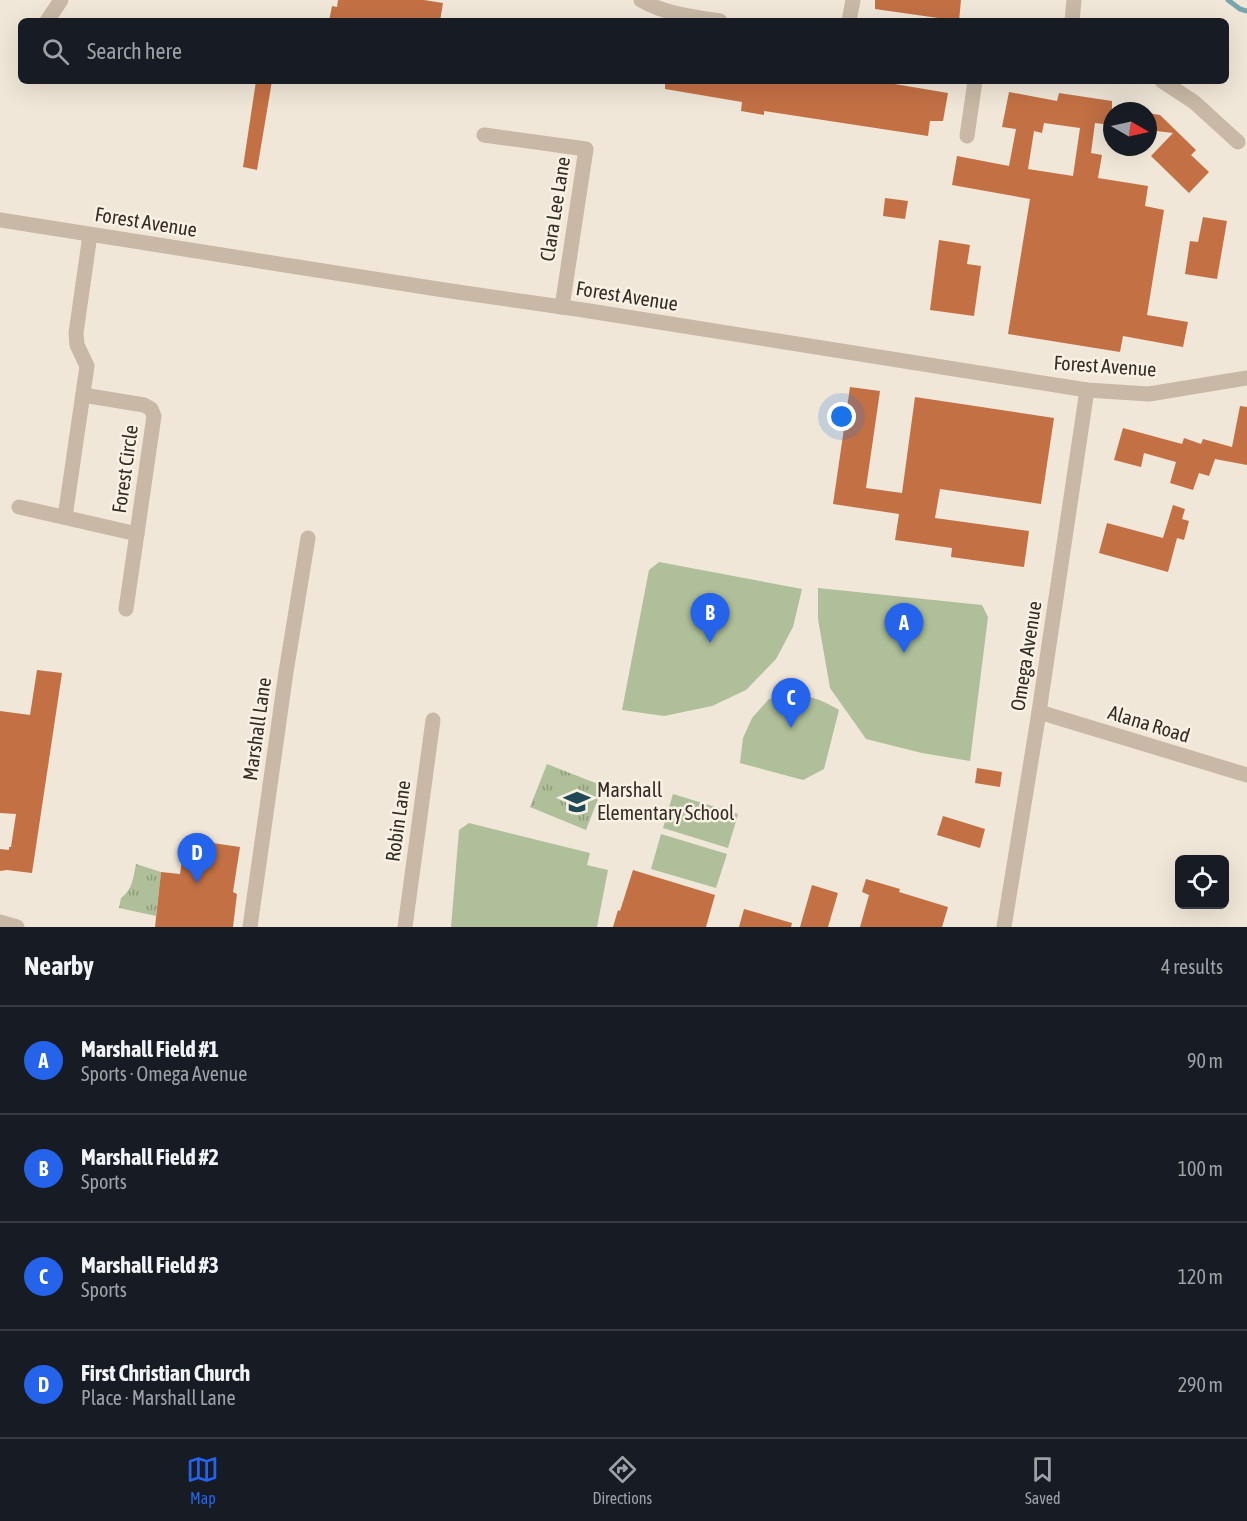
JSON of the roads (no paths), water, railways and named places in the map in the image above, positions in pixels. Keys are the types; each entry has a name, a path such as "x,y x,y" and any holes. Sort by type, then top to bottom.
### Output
{"street":[{"path":"641,0 649,5 681,15 700,18"},
{"path":"849,18 852,0"},
{"path":"1072,18 1074,0"},
{"path":"48,18 57,1"},
{"path":"967,136 975,84"},
{"path":"1167,84 1194,102 1238,142"},
{"name":"Clara Lee Lane","path":"484,135 586,148 562,307"},
{"name":"Forest Avenue","path":"0,220 1087,390 1149,394 1247,378"},
{"path":"64,517 87,366 78,349 76,333 90,235"},
{"name":"Omega Avenue","path":"1004,927 1087,390"},
{"name":"Forest Circle","path":"83,396 144,405 153,412 154,420 126,609"},
{"name":"Forest Circle","path":"19,507 137,534"},
{"name":"Marshall Lane","path":"250,927 286,672 308,538"},
{"name":"Alana Road","path":"1039,712 1247,776"},
{"name":"Robin Lane","path":"405,927 433,720"},
{"path":"0,922 18,927"}],"waterway":[{"path":"1228,0 1247,11"}],"place":[{"name":"Marshall Field #2","path":"710,643"},
{"name":"Marshall Field #1","path":"904,653"},
{"name":"Marshall Field #3","path":"791,728"},
{"name":"Marshall Elementary School","path":"577,802"},
{"name":"First Christian Church","path":"197,883"}]}
